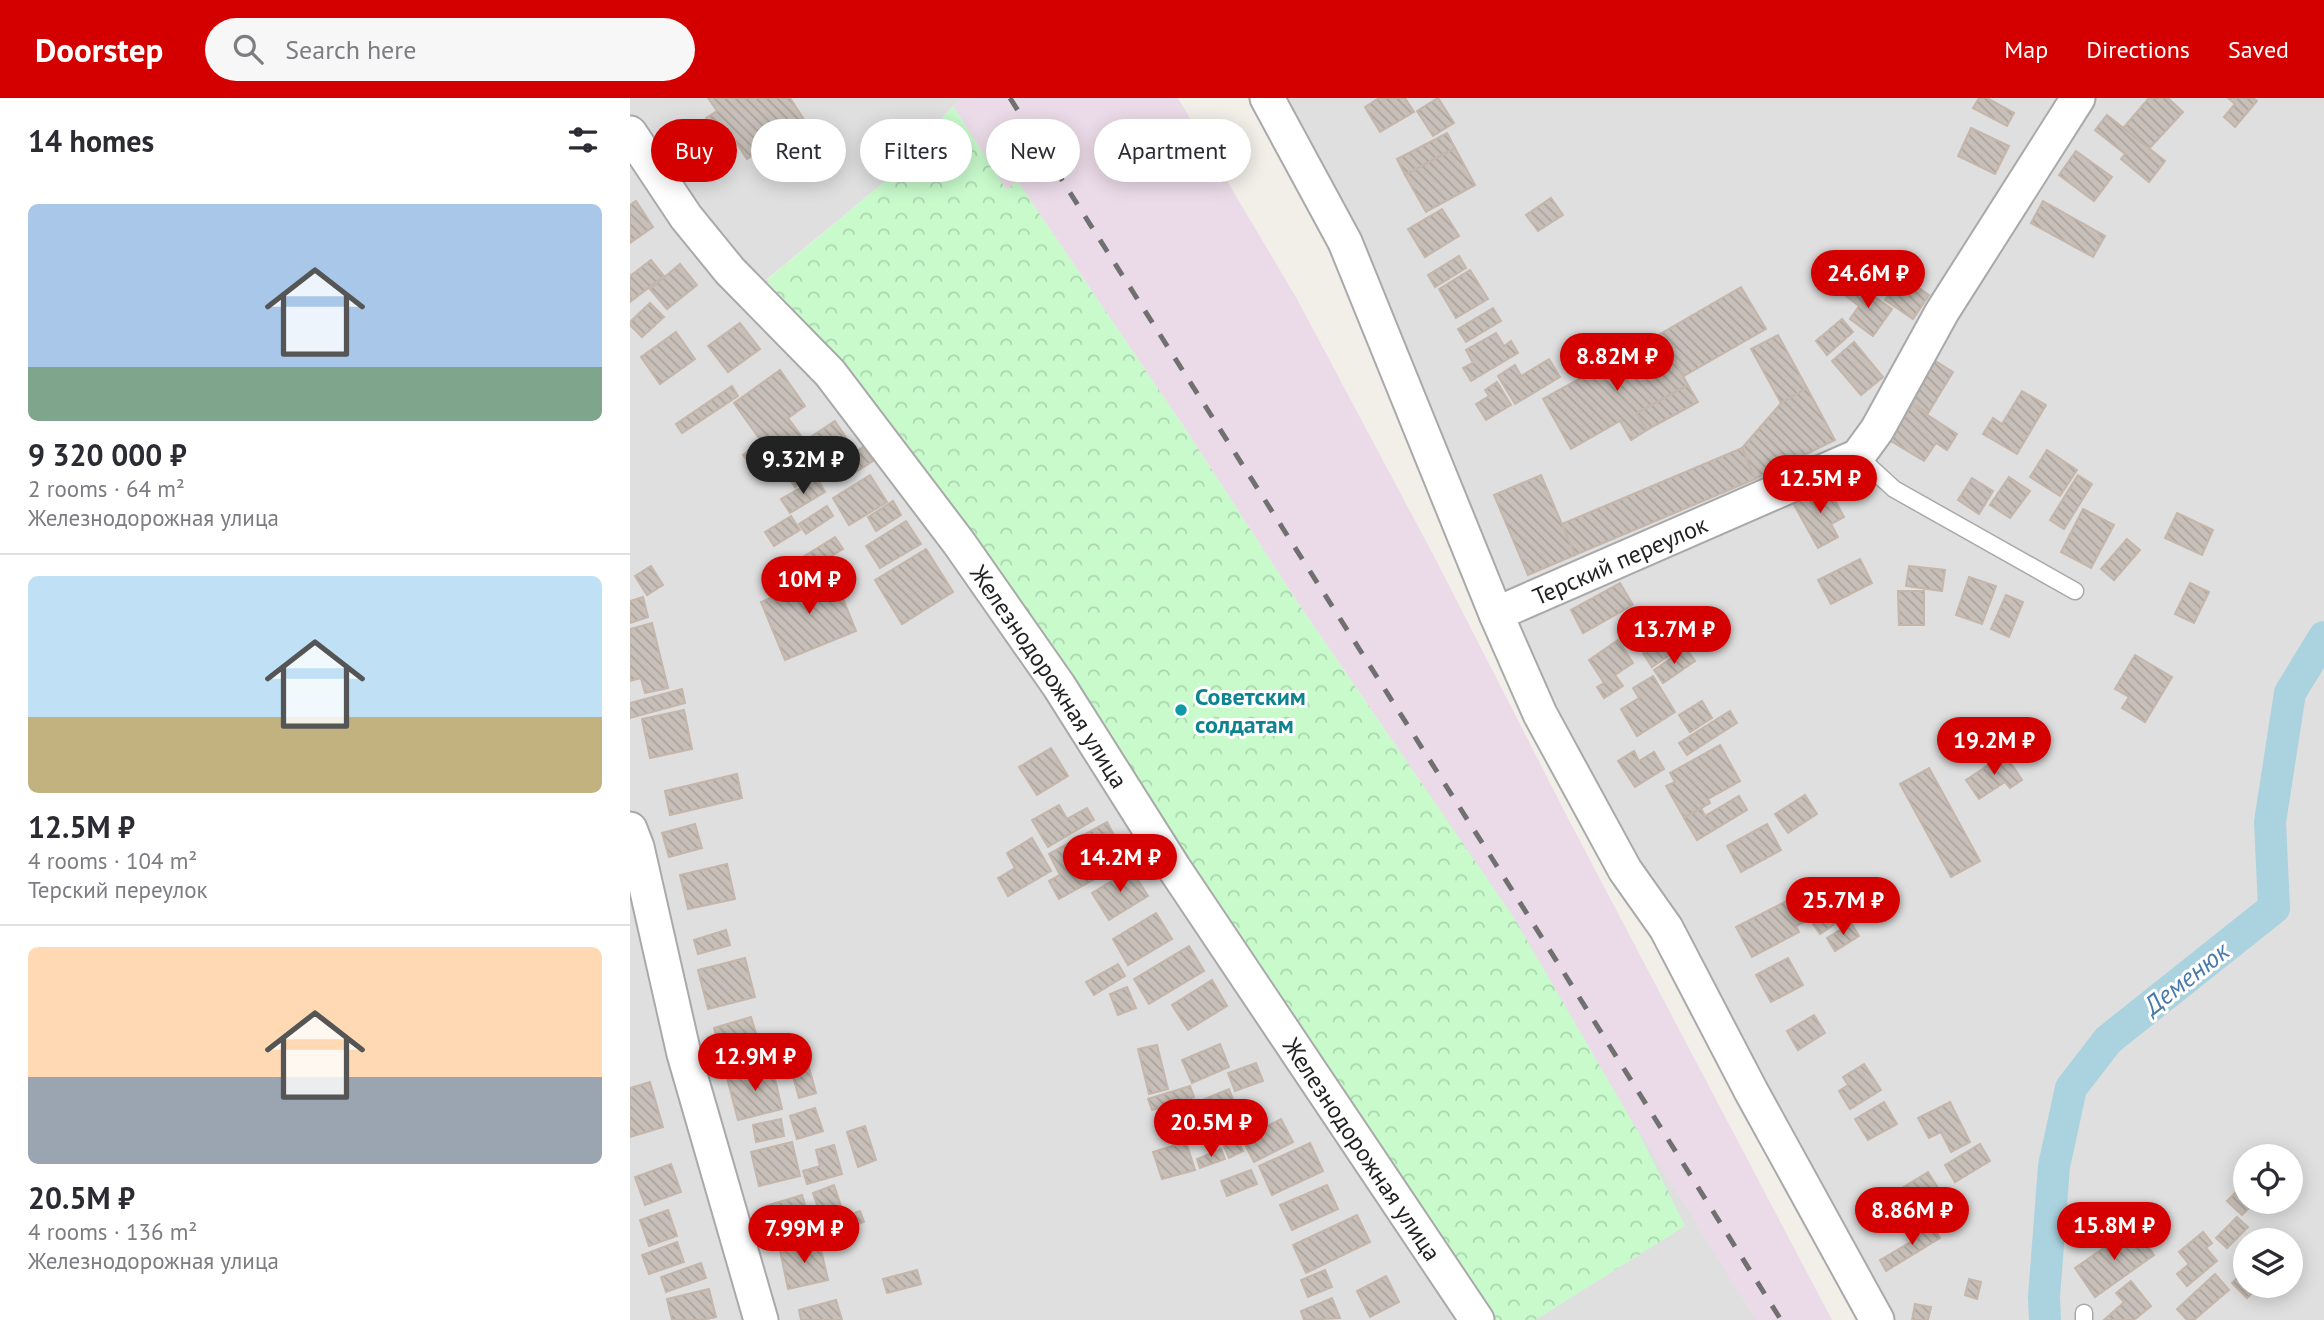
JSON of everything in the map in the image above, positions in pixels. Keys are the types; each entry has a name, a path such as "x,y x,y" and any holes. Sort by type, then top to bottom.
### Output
{"street":[{"path":"1267,98 1345,242 1496,614 1540,714 1625,870 1666,928 1751,1091 1877,1320"},
{"path":"1858,456 1877,430 1942,312 2078,98"},
{"name":"Железнодорожная улица","path":"630,133 686,218 730,271 830,373 966,554 1059,686 1174,868 1477,1320"},
{"name":"Терский переулок","path":"1496,614 1858,456"},
{"path":"630,830 637,847 684,1054 761,1320"}],"lane":[{"path":"1858,456 1894,489 2075,591"}],"shaded area":[{"path":"630,98 963,98 941,119 860,119 860,182 884,182 761,284 987,553 1105,732 1172,843 1314,1047 1494,1320 630,1320"},
{"path":"963,98 1178,98 1190,119 1094,119 1094,182 1228,182 1297,299 1436,560 1571,824 1832,1320 1756,1320 1605,1077 1514,918 1298,603 1186,430 1018,182 1080,182 1080,119 986,119 986,158 972,136 972,119 961,119 953,106"},
{"path":"1267,98 2324,98 2324,1320 1877,1320 1625,870"},
{"path":"1002,182 1018,182 1006,189"},
{"path":"1060,182 1063,182 1781,1320 1535,1320 1684,1226 1514,918 1429,795"}],"green space":[{"path":"953,106 961,119 941,119"},
{"path":"972,136 986,158 986,182 1002,182 1006,189 1018,182 1186,430 1298,603 1514,918 1640,1135 1685,1226 1535,1320 1494,1320 1314,1047 1172,843 1105,732 987,553 761,285 884,182 972,182"}],"building":[{"path":"708,98 790,98 804,119 751,119 751,156 747,159 737,144 737,119 706,118 717,111"},
{"path":"1379,98 1405,98 1414,112 1380,132 1365,107"},
{"path":"1438,98 1454,123 1433,136 1417,111"},
{"path":"1979,98 1987,98 2014,113 2007,126 1973,108"},
{"path":"2149,98 2168,98 2183,112 2149,149 2123,128"},
{"path":"2228,98 2253,98 2257,101 2235,127 2224,117 2235,104"},
{"path":"2107,115 2165,161 2149,182 2121,159 2125,154 2095,130"},
{"path":"1971,128 2009,146 1995,174 1958,156"},
{"path":"1447,133 1455,148 1405,175 1397,159"},
{"path":"1455,148 1475,185 1426,212 1405,175"},
{"path":"2076,151 2112,177 2094,201 2059,175"},
{"path":"1551,198 1563,215 1538,231 1526,215"},
{"path":"636,201 653,227 630,243 630,205"},
{"path":"2043,201 2105,236 2093,257 2031,223"},
{"path":"1442,209 1459,236 1425,257 1408,229"},
{"path":"1459,256 1466,268 1435,287 1428,275"},
{"path":"651,260 664,276 630,302 630,276"},
{"path":"680,264 697,285 667,309 650,289"},
{"path":"1470,270 1488,299 1456,318 1439,289"},
{"path":"1901,276 1929,295 1913,319 1885,300"},
{"path":"1855,283 1892,309 1873,336 1850,319 1859,306 1846,296"},
{"path":"1741,287 1766,329 1684,376 1660,334"},
{"path":"650,303 664,317 642,337 630,322"},
{"path":"1493,308 1501,321 1466,342 1458,329"},
{"path":"1842,319 1853,332 1827,355 1816,341"},
{"path":"740,323 760,349 728,372 708,346"},
{"path":"676,332 695,359 660,384 641,357"},
{"path":"1496,333 1504,346 1511,341 1518,353 1471,381 1463,368 1473,363 1466,350"},
{"path":"1660,334 1688,385 1637,413 1647,430 1631,440 1620,421 1571,449 1543,399"},
{"path":"1778,335 1807,388 1781,403 1751,349"},
{"path":"1854,342 1883,377 1861,395 1832,361"},
{"path":"1549,359 1560,377 1515,404 1498,376 1515,365 1521,376"},
{"path":"1934,360 1953,372 1928,413 1909,401"},
{"path":"780,370 805,406 788,418 802,437 755,471 743,455 761,441 734,403"},
{"path":"1497,382 1511,405 1486,420 1476,404 1489,396 1485,390"},
{"path":"1688,385 1698,402 1647,430 1637,413"},
{"path":"732,386 738,396 682,433 676,424"},
{"path":"1807,388 1835,440 1755,479 1742,448 1781,403"},
{"path":"2022,391 2046,405 2017,454 1983,434 1993,418 2002,424"},
{"path":"1912,405 1957,434 1947,450 1936,443 1924,461 1889,440"},
{"path":"835,421 853,448 795,487 776,460"},
{"path":"863,447 873,461 848,477 839,464"},
{"path":"1742,448 1755,479 1575,555 1562,524"},
{"path":"2047,450 2077,470 2060,496 2030,477"},
{"path":"870,475 887,502 849,525 833,498"},
{"path":"1541,475 1575,555 1528,575 1494,495"},
{"path":"2078,475 2092,484 2064,529 2050,520"},
{"path":"2009,477 2030,491 2010,518 1990,505"},
{"path":"817,478 825,492 790,513 781,499"},
{"path":"1972,478 1993,491 1979,514 1958,500"},
{"path":"1827,485 1844,517 1831,524 1838,537 1818,548 1793,503"},
{"path":"893,501 901,515 876,531 868,517"},
{"path":"827,506 833,516 806,534 799,524"},
{"path":"2083,509 2114,525 2091,568 2061,552"},
{"path":"2177,513 2213,530 2202,555 2165,538"},
{"path":"791,516 800,530 774,546 765,532"},
{"path":"906,521 921,544 880,568 866,546"},
{"path":"835,537 843,549 797,577 790,565"},
{"path":"2127,539 2140,550 2114,580 2101,569"},
{"path":"926,549 953,592 902,624 875,580"},
{"path":"1860,559 1872,583 1831,604 1818,580"},
{"path":"651,566 663,585 647,595 635,576"},
{"path":"1909,566 1945,570 1942,591 1906,586"},
{"path":"832,572 856,631 785,660 761,602"},
{"path":"1969,577 1996,586 1982,624 1956,615"},
{"path":"1620,583 1633,605 1583,633 1571,610"},
{"path":"2190,583 2209,592 2194,623 2175,614"},
{"path":"1898,591 1924,591 1924,625 1899,625"},
{"path":"2006,595 2023,602 2009,637 1991,629"},
{"path":"643,597 648,617 630,623 630,601"},
{"path":"652,623 668,688 645,693 641,678 630,681 630,629"},
{"path":"1669,636 1678,649 1652,667 1643,653"},
{"path":"1618,640 1633,663 1615,675 1623,686 1604,698 1597,687 1604,683 1589,660"},
{"path":"1686,648 1695,661 1663,683 1654,670"},
{"path":"2135,655 2172,677 2145,722 2122,708 2129,697 2115,689"},
{"path":"1653,676 1675,712 1637,736 1621,709 1639,698 1633,688"},
{"path":"682,689 685,703 630,718 630,703"},
{"path":"1702,701 1712,718 1690,732 1679,715"},
{"path":"684,710 692,749 650,758 642,719"},
{"path":"1730,711 1737,723 1687,755 1679,743"},
{"path":"1720,745 1740,781 1708,799 1710,803 1684,818 1666,786 1675,782 1670,773"},
{"path":"1051,748 1068,776 1037,795 1019,767"},
{"path":"1634,751 1639,761 1654,752 1664,769 1635,787 1618,761"},
{"path":"2005,754 2022,780 2010,788 2005,782 1979,799 1966,780"},
{"path":"1929,768 1980,861 1951,877 1900,784"},
{"path":"737,774 742,798 670,815 665,791"},
{"path":"1805,795 1817,814 1788,833 1775,814"},
{"path":"1739,796 1747,810 1697,840 1684,818 1701,808 1705,816"},
{"path":"1059,805 1067,819 1087,808 1094,820 1048,847 1032,820"},
{"path":"1107,822 1117,841 1126,836 1136,856 1059,899 1049,881 1060,875 1049,854"},
{"path":"695,824 702,848 669,857 662,833"},
{"path":"1767,824 1781,850 1741,872 1727,846"},
{"path":"1032,838 1051,871 1008,896 998,878 1015,868 1007,853"},
{"path":"727,864 735,899 688,909 680,875"},
{"path":"1131,869 1148,896 1109,920 1092,893"},
{"path":"1804,892 1816,916 1796,926 1799,932 1752,957 1736,927"},
{"path":"1833,912 1839,921 1820,934 1813,924"},
{"path":"1156,913 1172,939 1128,965 1113,939"},
{"path":"1851,923 1859,936 1835,951 1827,938"},
{"path":"726,930 730,945 698,954 694,940"},
{"path":"1189,946 1204,971 1149,1004 1134,979"},
{"path":"745,958 755,997 708,1009 698,970"},
{"path":"1788,958 1803,985 1771,1002 1756,975"},
{"path":"1118,964 1125,976 1094,995 1086,982"},
{"path":"1212,980 1227,1006 1188,1030 1172,1005"},
{"path":"1127,987 1136,1008 1118,1015 1110,994"},
{"path":"1814,1015 1825,1033 1798,1050 1787,1031"},
{"path":"751,1017 763,1056 725,1068 714,1028"},
{"path":"1220,1044 1229,1067 1192,1083 1182,1060"},
{"path":"804,1045 807,1058 777,1066 773,1053"},
{"path":"1157,1045 1168,1089 1149,1094 1138,1049"},
{"path":"1256,1063 1263,1081 1235,1091 1228,1073"},
{"path":"808,1064 816,1093 799,1098 791,1069"},
{"path":"1864,1064 1881,1090 1850,1109 1839,1091 1848,1085 1843,1077"},
{"path":"772,1066 782,1109 738,1120 727,1078"},
{"path":"650,1082 663,1127 630,1137 630,1088"},
{"path":"1190,1086 1194,1097 1152,1110 1148,1099"},
{"path":"1229,1089 1239,1114 1200,1130 1190,1105"},
{"path":"1884,1102 1897,1124 1868,1140 1855,1119"},
{"path":"1950,1102 1970,1142 1951,1152 1941,1132 1929,1138 1918,1118"},
{"path":"815,1108 823,1131 797,1139 790,1116"},
{"path":"781,1119 784,1136 756,1142 753,1125"},
{"path":"1281,1119 1293,1142 1254,1162 1242,1139"},
{"path":"1231,1123 1243,1151 1229,1158 1217,1129"},
{"path":"865,1126 876,1160 858,1167 847,1132"},
{"path":"792,1142 800,1176 759,1186 751,1152"},
{"path":"1186,1142 1195,1170 1162,1179 1153,1152"},
{"path":"1310,1143 1323,1171 1272,1195 1259,1166"},
{"path":"1980,1144 1990,1161 1955,1182 1945,1165"},
{"path":"834,1145 842,1174 807,1184 803,1171 820,1166 816,1150"},
{"path":"1221,1149 1225,1159 1200,1168 1197,1159"},
{"path":"671,1164 681,1192 645,1205 635,1177"},
{"path":"1251,1170 1257,1184 1227,1196 1221,1181"},
{"path":"1928,1172 1943,1196 1912,1215 1897,1191"},
{"path":"834,1185 843,1212 822,1219 813,1193"},
{"path":"1327,1185 1338,1209 1292,1230 1280,1205"},
{"path":"802,1195 812,1228 776,1239 766,1206"},
{"path":"2233,1195 2233,1207 2227,1201"},
{"path":"2076,1204 2100,1204 2100,1241 2076,1242"},
{"path":"668,1210 677,1236 649,1246 640,1220"},
{"path":"860,1211 864,1222 827,1235 824,1224"},
{"path":"1357,1215 1370,1242 1306,1273 1293,1245"},
{"path":"2237,1217 2248,1227 2233,1228 2233,1242 2227,1248 2216,1238"},
{"path":"1930,1222 1940,1238 1886,1271 1880,1260 1919,1237 1916,1231"},
{"path":"2134,1227 2154,1255 2095,1297 2075,1268"},
{"path":"2203,1232 2212,1243 2206,1248 2217,1261 2187,1286 2177,1274 2189,1264 2179,1252"},
{"path":"819,1241 828,1280 788,1289 780,1250"},
{"path":"677,1242 684,1262 649,1274 642,1255"},
{"path":"701,1263 706,1278 666,1292 661,1277"},
{"path":"917,1270 921,1284 887,1293 883,1279"},
{"path":"1325,1270 1332,1287 1308,1297 1301,1280"},
{"path":"2215,1274 2229,1290 2194,1320 2187,1320 2177,1309"},
{"path":"1386,1276 1399,1302 1370,1317 1357,1291"},
{"path":"1969,1279 1981,1282 1977,1299 1965,1295"},
{"path":"2131,1281 2151,1306 2134,1320 2104,1320 2124,1302 2116,1293"},
{"path":"709,1289 716,1317 672,1320 667,1299"},
{"path":"1332,1298 1340,1318 1304,1320 1301,1311"},
{"path":"836,1300 842,1320 801,1320 799,1310"},
{"path":"1915,1304 1931,1307 1928,1320 1912,1320"}],"waterway":[{"name":"Деменюк","path":"2045,1320 2044,1297 2054,1166 2071,1088 2108,1040 2274,908 2270,822 2290,693 2324,637"}],"railway":[{"path":"1010,98 1781,1320"}],"place":[{"name":"Советским солдатам","path":"1181,710"}]}
